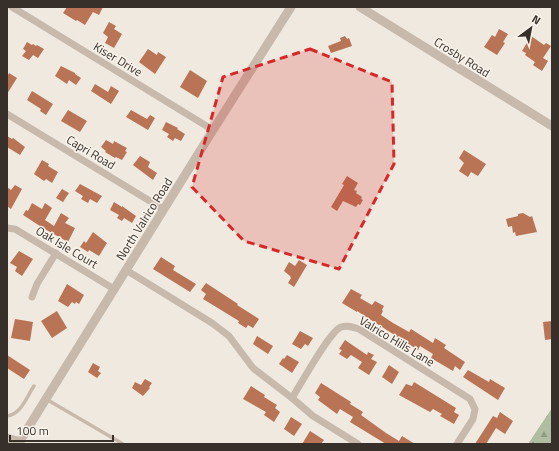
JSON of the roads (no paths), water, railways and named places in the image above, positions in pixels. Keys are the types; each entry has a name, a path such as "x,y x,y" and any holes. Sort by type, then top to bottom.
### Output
{"street":[{"name":"Kiser Drive","path":"12,7 213,130"},
{"name":"North Valrico Road","path":"21,443 46,399 163,209 291,7"},
{"name":"Crosby Road","path":"360,7 552,126"},
{"name":"Capri Road","path":"7,114 163,209"},
{"name":"Oak Isle Court","path":"7,228 15,229 114,289"},
{"path":"32,297 37,284 56,253"},
{"path":"126,270 212,323 230,336 253,368 313,416 358,444"},
{"name":"Valrico Hills Lane","path":"292,398 332,335 342,326 350,326 359,329 470,399 475,409 473,419 457,444"},
{"path":"7,438 21,443"}],"lane":[{"path":"7,416 11,416 18,412 34,386"},
{"path":"46,399 123,444"}]}
